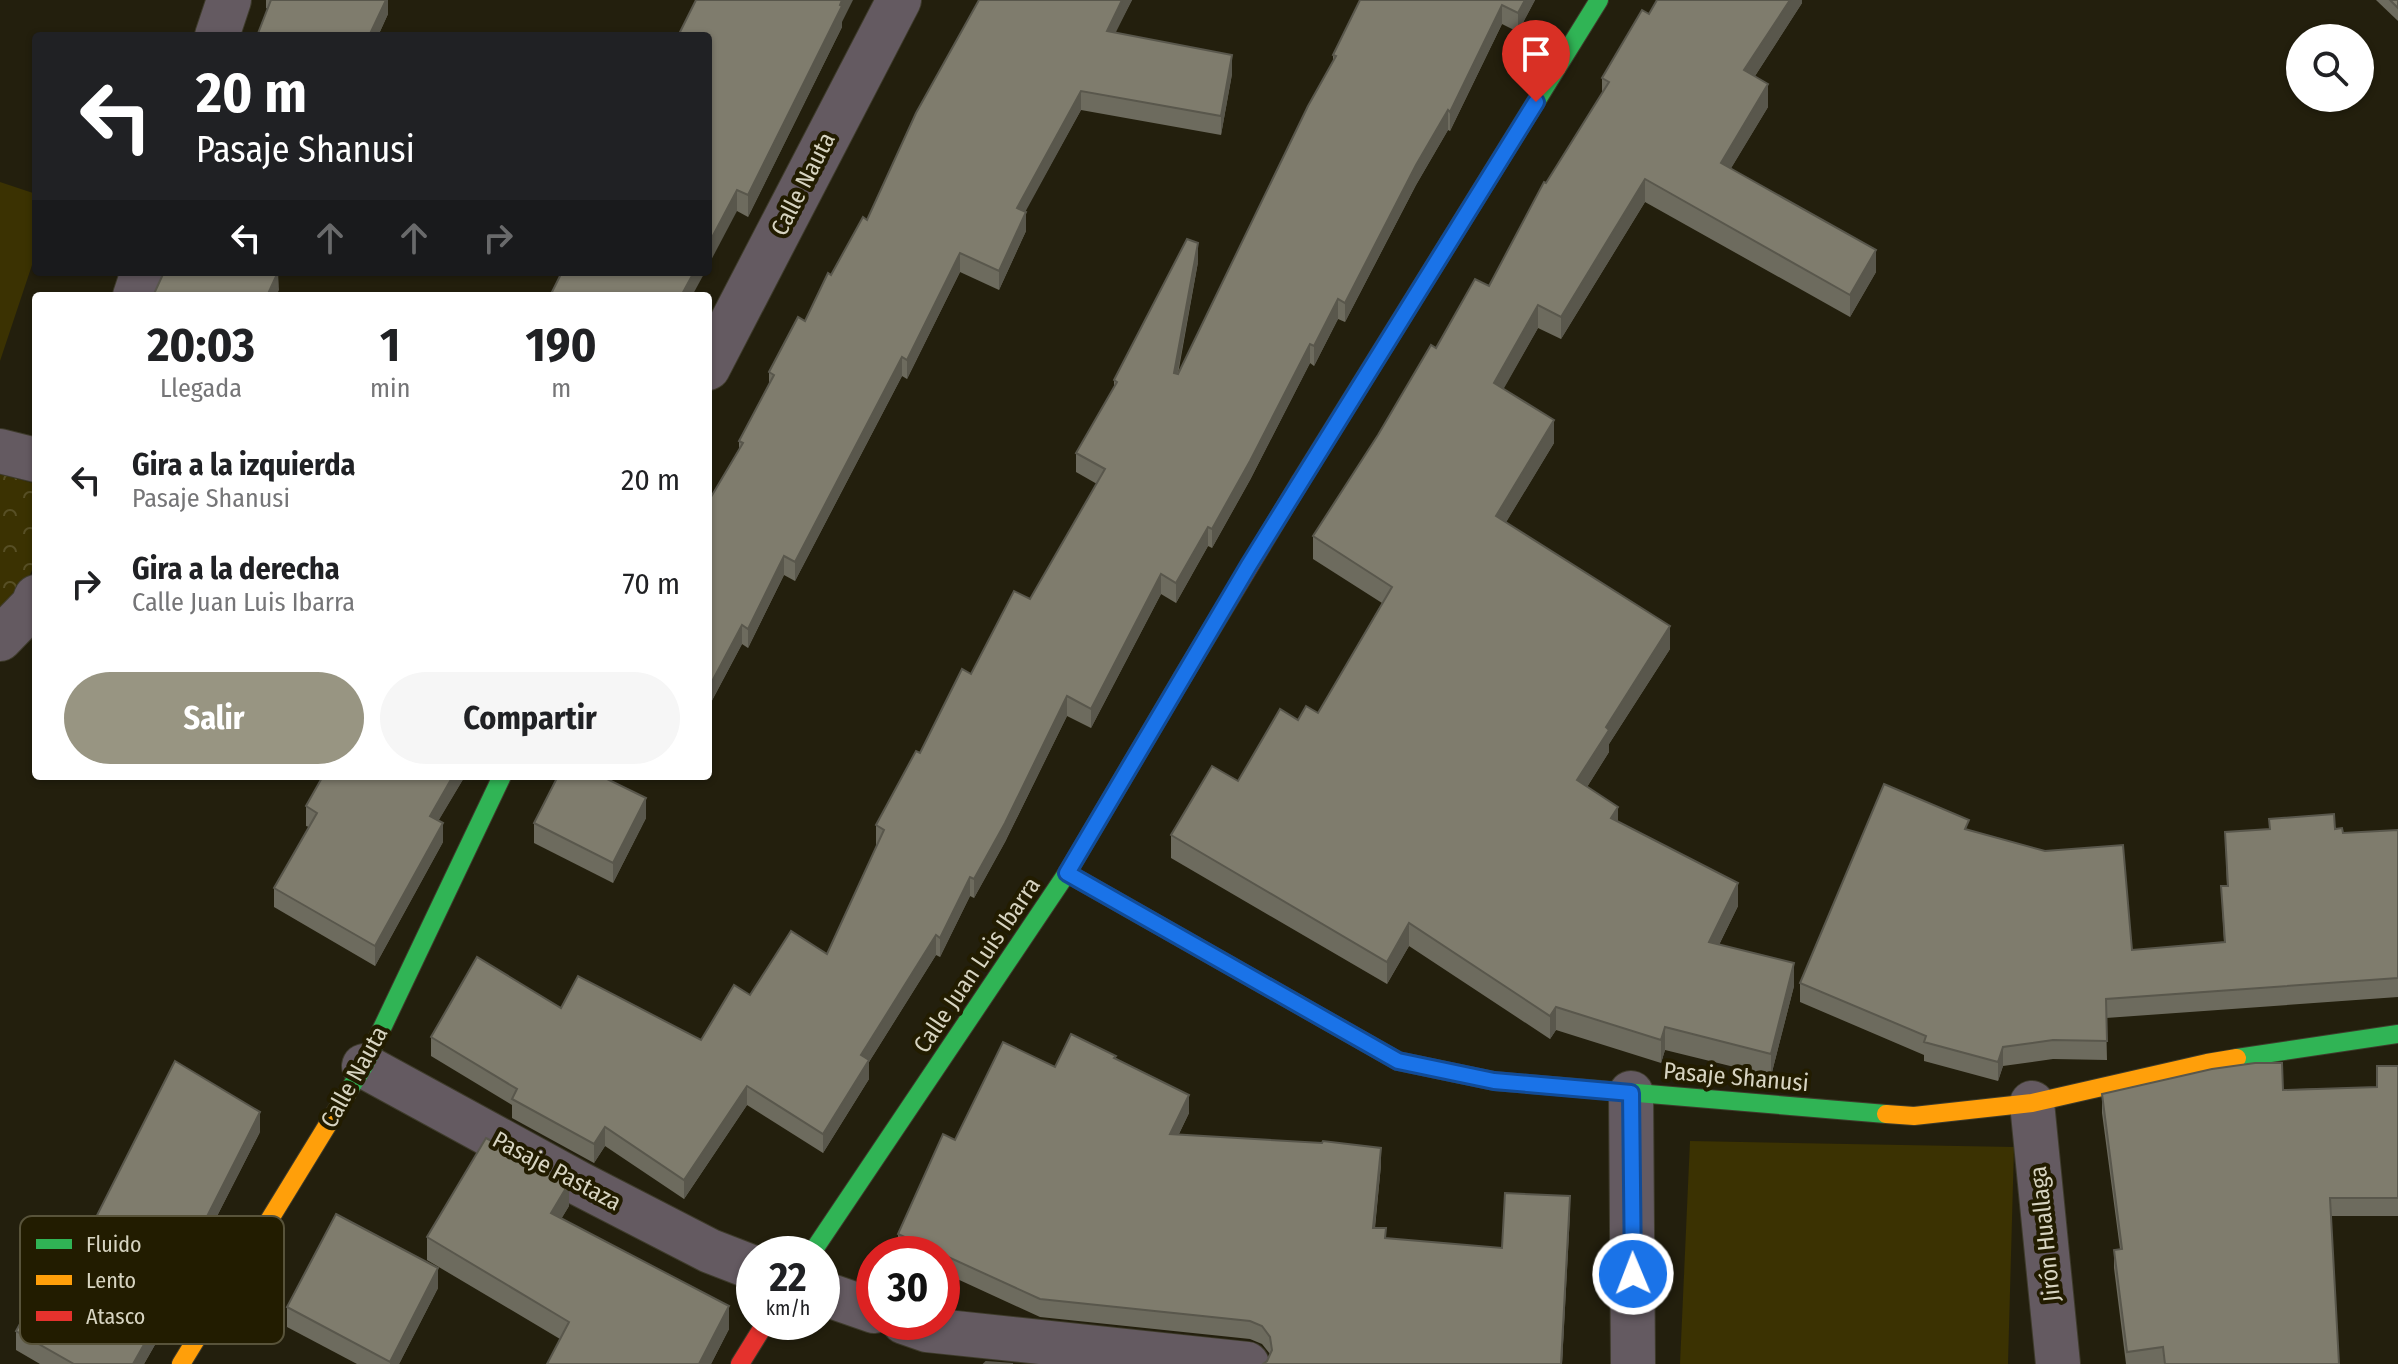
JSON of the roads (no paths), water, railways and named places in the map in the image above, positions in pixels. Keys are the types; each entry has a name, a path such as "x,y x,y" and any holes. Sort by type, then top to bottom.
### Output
{"street":[{"path":"218,32 229,0"},
{"name":"Calle Nauta","path":"712,360 899,0"},
{"name":"Calle Juan Luis Ibarra","path":"823,1236 1067,873 1249,565 1599,0"},
{"path":"0,451 32,459"},
{"path":"0,639 32,606"},
{"name":"Calle Nauta","path":"272,1216 364,1066 500,780"},
{"name":"Pasaje Shanusi","path":"1067,873 1398,1061 1494,1081 1914,1116 2032,1103 2207,1063 2398,1034"},
{"name":"Pasaje Pastaza","path":"364,1066 580,1184 710,1251 736,1261"},
{"path":"1631,1093 1633,1364"},
{"name":"Jirón Huallaga","path":"2032,1103 2058,1364"},
{"path":"960,1334 1247,1364"},
{"path":"740,1364 755,1340"},
{"name":"Calle Nauta","path":"181,1364 193,1344"}]}
